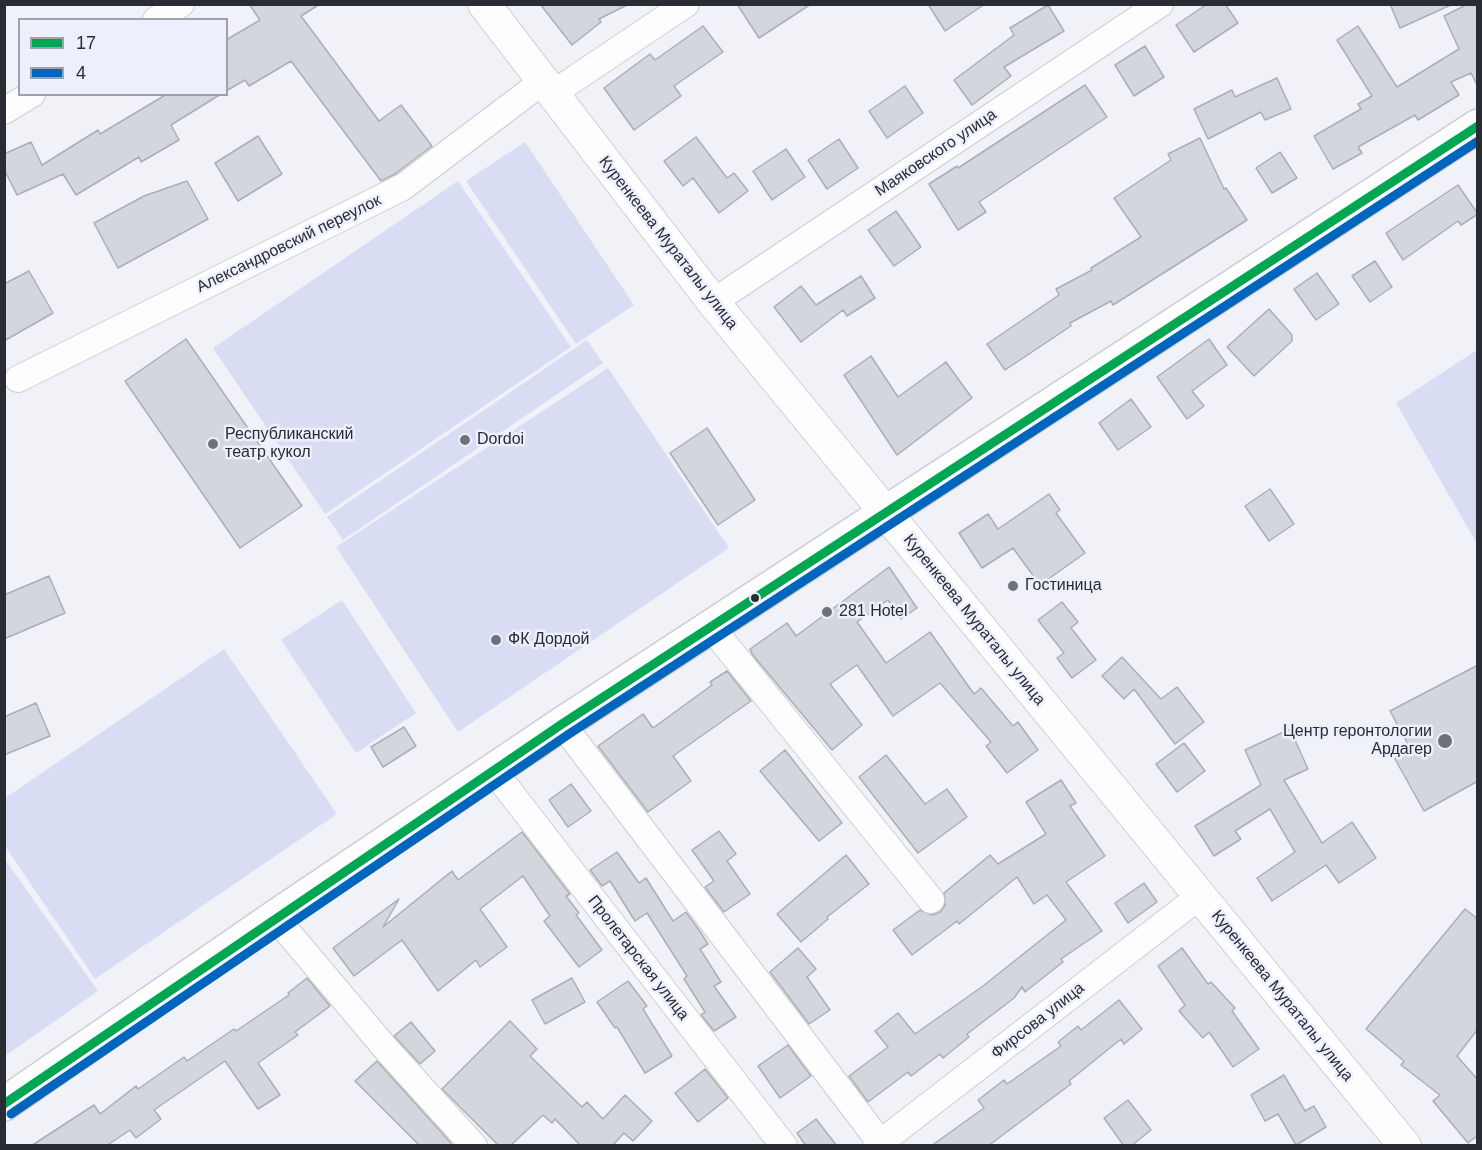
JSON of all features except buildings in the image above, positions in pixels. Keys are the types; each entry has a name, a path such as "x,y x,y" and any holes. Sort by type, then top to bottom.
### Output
{"main road":[{"path":"4,1104 275,917 562,724 1478,126"}],"street":[{"path":"159,18 181,4"},
{"name":"Куренкеева Мураталы улица","path":"484,4 713,302 1405,1146"},
{"name":"Александровский переулок","path":"18,379 403,187 547,88 687,4"},
{"name":"Маяковского улица","path":"713,302 1160,4"},
{"path":"4,111 29,96"},
{"path":"711,627 931,900"},
{"path":"562,724 878,1144"},
{"name":"Пролетарская улица","path":"493,770 784,1146"},
{"name":"Фирсова улица","path":"878,1144 1200,896"},
{"path":"275,917 387,1050 474,1146"}],"shaded area":[{"path":"525,142 634,305 576,344 466,181"},
{"path":"458,181 571,347 325,514 213,348"},
{"name":"Dordoi","path":"587,340 603,363 343,540 327,517"},
{"path":"1477,350 1477,544 1396,403"},
{"name":"ФК Дордой","path":"608,368 729,548 458,732 336,547"},
{"path":"342,600 416,713 356,753 281,640"},
{"path":"224,649 337,814 95,979 5,846 5,798"},
{"path":"4,858 98,991 5,1056 4,1056"}],"transit line":[{"name":"17","path":"4,1104 562,724 1478,126"},
{"name":"4","path":"11,1114 569,734 1478,141"}],"place":[{"name":"Dordoi","path":"465,440"},
{"name":"Республиканский театр кукол","path":"213,444"},
{"name":"Гостиница","path":"1013,586"},
{"name":"281 Hotel","path":"827,612"},
{"name":"ФК Дордой","path":"496,640"},
{"name":"Центр геронтологии Ардагер","path":"1445,741"}]}
